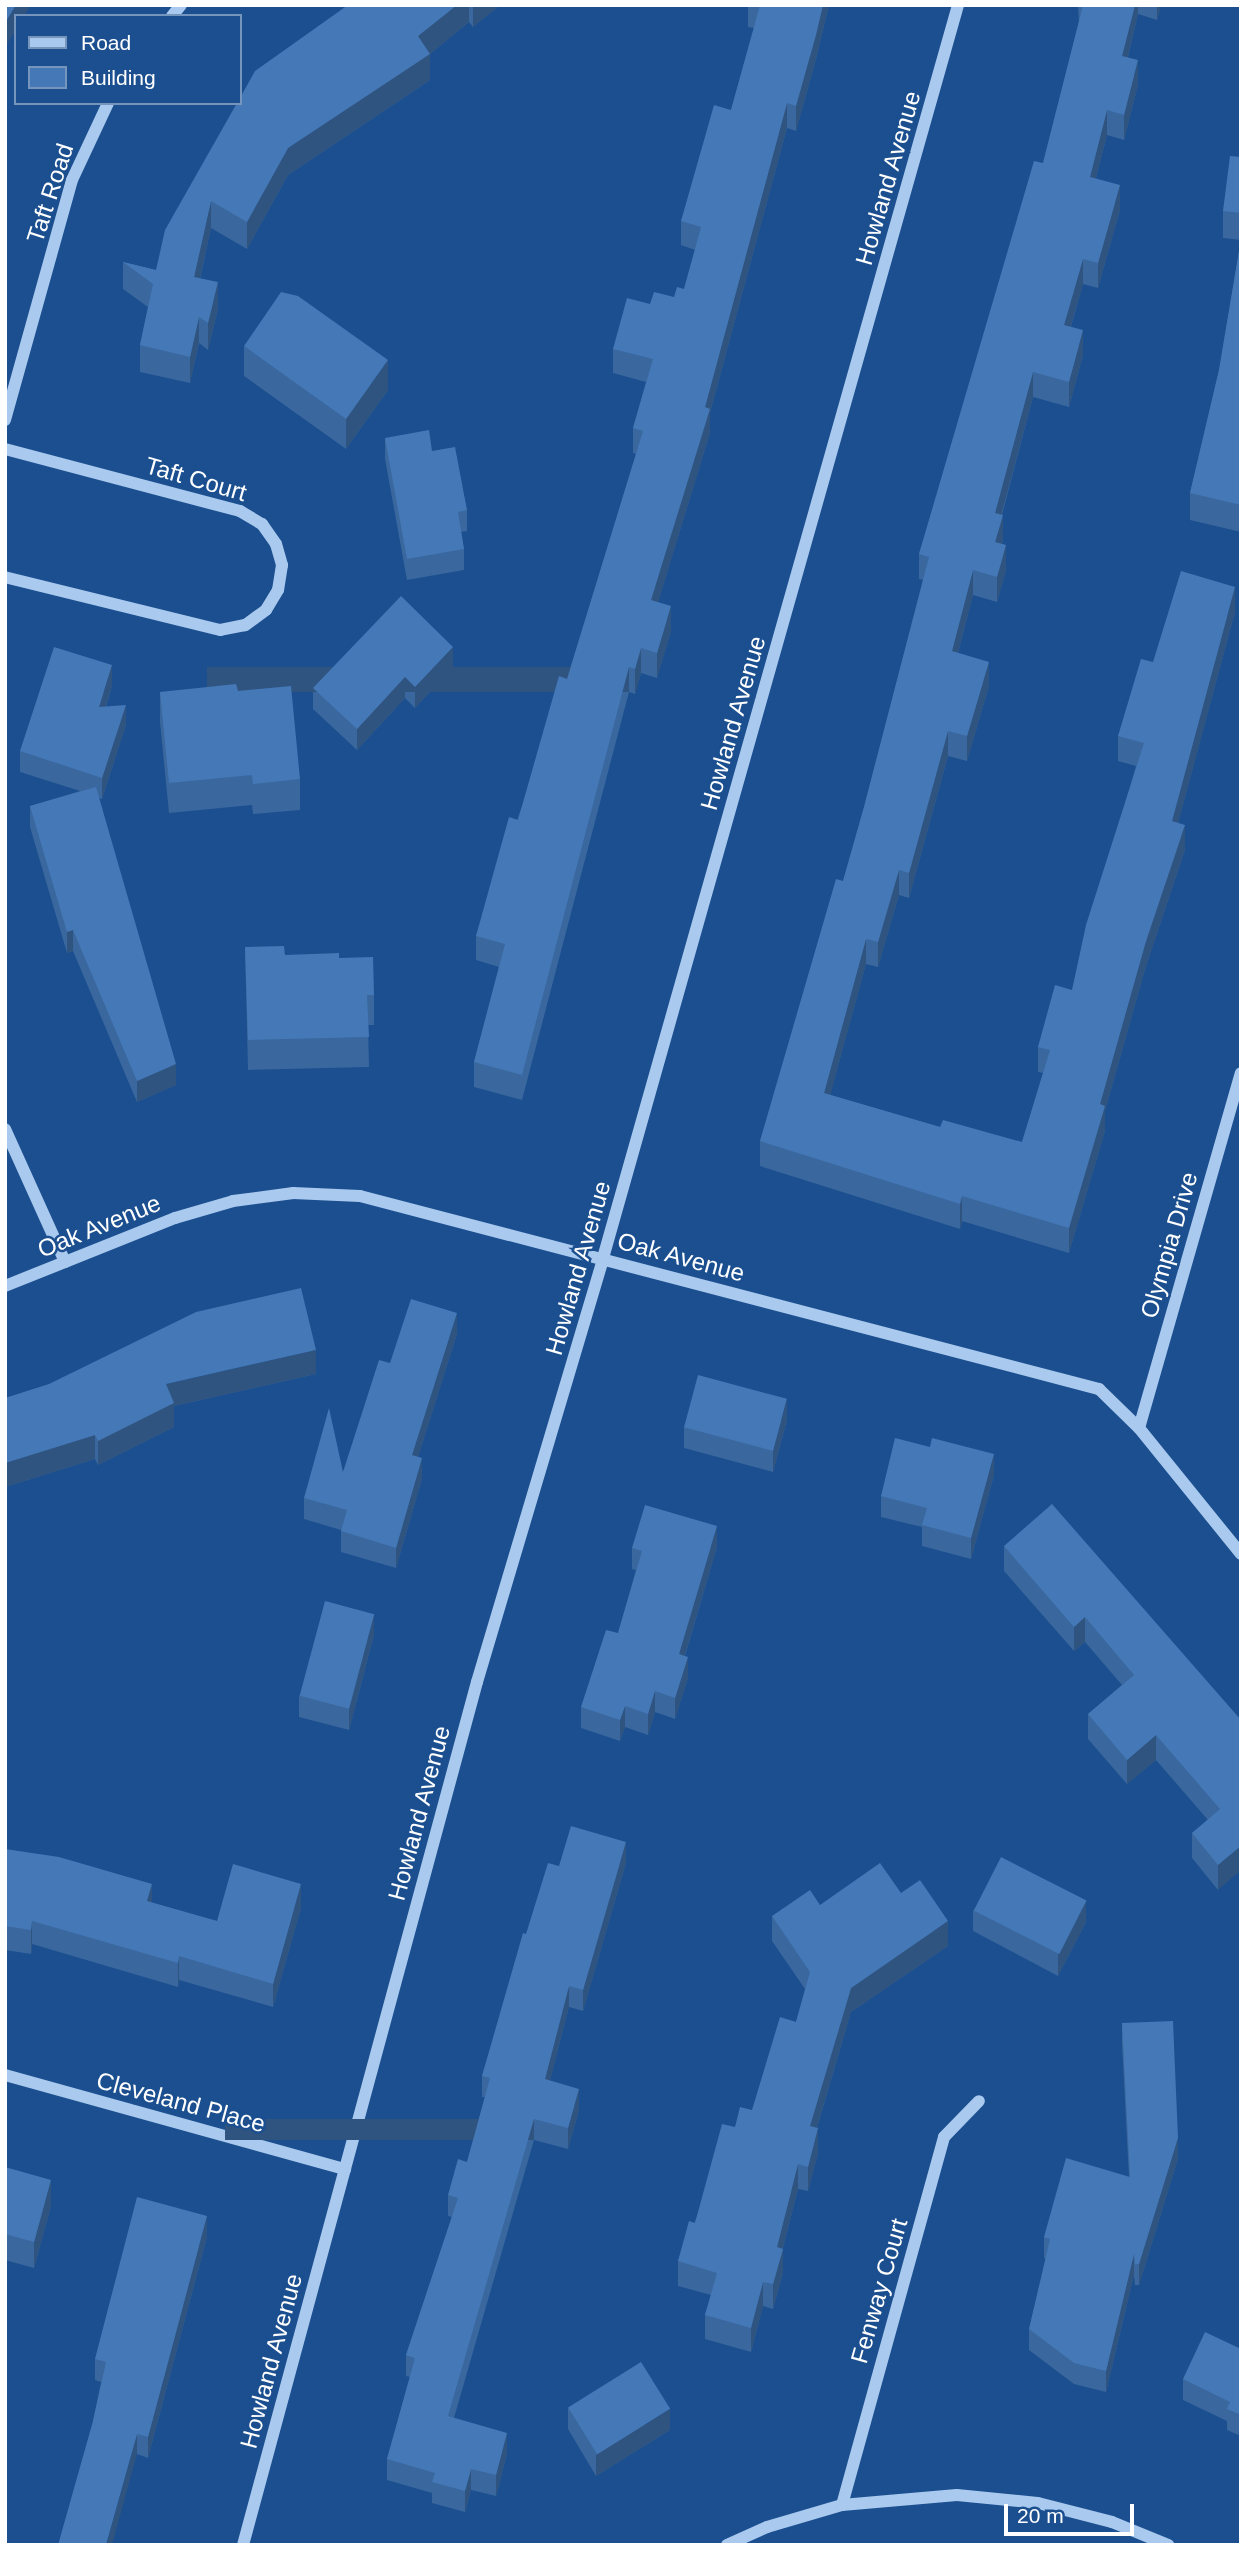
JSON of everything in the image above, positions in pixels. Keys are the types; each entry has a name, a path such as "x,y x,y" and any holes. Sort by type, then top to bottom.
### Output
{"street":[{"name":"Howland Avenue","path":"243,2545 477,1682 604,1258 958,5"},
{"name":"Taft Road","path":"5,420 72,180 107,105"},
{"name":"Taft Court","path":"5,449 240,510 262,524 276,544 282,565 278,590 266,610 245,625 220,629 5,578"},
{"name":"Olympia Drive","path":"1139,1428 1241,1073"},
{"path":"5,1129 65,1262"},
{"name":"Oak Avenue","path":"5,1286 198,1211 233,1201 293,1193 360,1196 1099,1389 1139,1428 1241,1554"},
{"name":"Cleveland Place","path":"5,2075 345,2169"},
{"name":"Fenway Court","path":"842,2505 944,2137 979,2101"},
{"path":"727,2545 767,2526 842,2505 957,2495 1038,2503 1112,2522 1168,2545"}],"building":[{"path":"5,5 16,5 5,23"},
{"path":"348,5 457,5 418,36 430,54 288,148 247,222 211,201 194,277 218,282 208,323 199,317 190,357 140,345 153,284 123,262 156,270 165,230 236,105 242,105 242,94 255,71"},
{"path":"760,5 823,5 796,106 787,103 705,407 710,409 651,600 671,606 657,653 641,648 635,669 629,667 522,1075 474,1062 505,944 476,936 509,817 518,820 559,676 567,679 643,431 633,428 653,359 613,349 627,298 650,304 654,292 674,297 677,287 684,289 701,227 681,221 714,105 731,110"},
{"path":"1083,5 1135,5 1122,56 1138,60 1124,115 1107,110 1090,177 1120,185 1098,263 1083,259 1064,325 1083,330 1069,382 1033,372 995,513 1003,515 995,542 1006,545 997,577 973,570 952,651 989,662 967,736 948,731 909,873 899,870 878,942 866,939 824,1093 940,1127 943,1120 1022,1142 1050,1050 1038,1047 1055,985 1072,990 1086,925 1144,743 1118,736 1141,659 1153,662 1181,571 1235,587 1172,821 1185,825 1146,941 1100,1104 1105,1106 1069,1228 962,1196 960,1204 760,1141 836,879 843,881 929,557 919,554 1034,161 1043,163"},
{"path":"1230,156 1241,157 1241,213 1223,211"},
{"path":"1241,239 1241,505 1190,493 1219,370"},
{"path":"281,292 298,296 388,360 346,419 244,346"},
{"path":"429,430 432,451 455,447 467,510 458,512 464,549 407,559 385,438"},
{"path":"401,596 453,647 415,687 405,677 357,729 313,688"},
{"path":"54,647 112,665 99,707 126,705 102,778 20,751"},
{"path":"236,684 238,691 291,686 300,779 253,784 252,775 169,783 160,692"},
{"path":"96,787 176,1064 137,1081 73,930 67,932 30,806"},
{"path":"284,946 285,955 339,953 339,958 373,957 374,995 367,995 369,1037 248,1040 245,947"},
{"path":"301,1288 316,1350 166,1384 174,1403 98,1441 95,1435 5,1463 5,1398 49,1384 196,1312"},
{"path":"411,1299 457,1313 412,1455 422,1458 396,1548 341,1531 347,1510 304,1498 329,1408 343,1472 379,1360 390,1363"},
{"path":"698,1375 787,1399 773,1451 684,1427"},
{"path":"895,1438 930,1447 932,1438 994,1454 971,1538 922,1525 927,1508 881,1496"},
{"path":"1052,1504 1241,1720 1241,1846 1218,1865 1192,1833 1220,1809 1156,1735 1127,1760 1088,1714 1134,1675 1085,1617 1074,1627 1004,1546"},
{"path":"645,1505 717,1526 679,1654 688,1657 675,1698 655,1691 648,1714 625,1706 620,1720 581,1707 606,1630 618,1633 642,1551 632,1548"},
{"path":"325,1601 374,1614 349,1709 300,1696"},
{"path":"571,1826 626,1842 583,1990 569,1986 545,2079 579,2089 568,2128 534,2119 448,2416 507,2433 496,2475 471,2469 465,2491 432,2482 435,2473 387,2459 415,2358 406,2355 458,2198 448,2195 458,2159 467,2162 490,2078 482,2076 523,1933 526,1934 548,1863 559,1866"},
{"path":"5,1849 59,1857 152,1884 147,1901 217,1921 233,1864 301,1884 273,1984 179,1956 178,1963 32,1921 31,1930 5,1926"},
{"path":"1001,1857 1087,1901 1059,1954 974,1910"},
{"path":"880,1863 901,1893 920,1880 948,1921 851,1988 810,2126 818,2128 808,2167 798,2164 777,2247 783,2249 773,2284 763,2282 751,2328 705,2315 717,2273 678,2261 689,2221 695,2223 722,2124 735,2127 740,2107 752,2110 780,2017 796,2022 810,1972 772,1916 810,1890 820,1905"},
{"path":"1173,2021 1178,2138 1139,2264 1135,2264 1134,2254 1106,2371 1074,2363 1029,2329 1050,2239 1044,2237 1066,2158 1130,2177 1122,2023"},
{"path":"5,2167 51,2180 34,2242 5,2234"},
{"path":"137,2197 207,2216 148,2437 137,2434 106,2545 58,2545 93,2421 106,2362 95,2359"},
{"path":"1205,2332 1241,2349 1241,2415 1227,2409 1230,2402 1183,2379"},
{"path":"641,2362 670,2409 597,2454 568,2408"}]}
